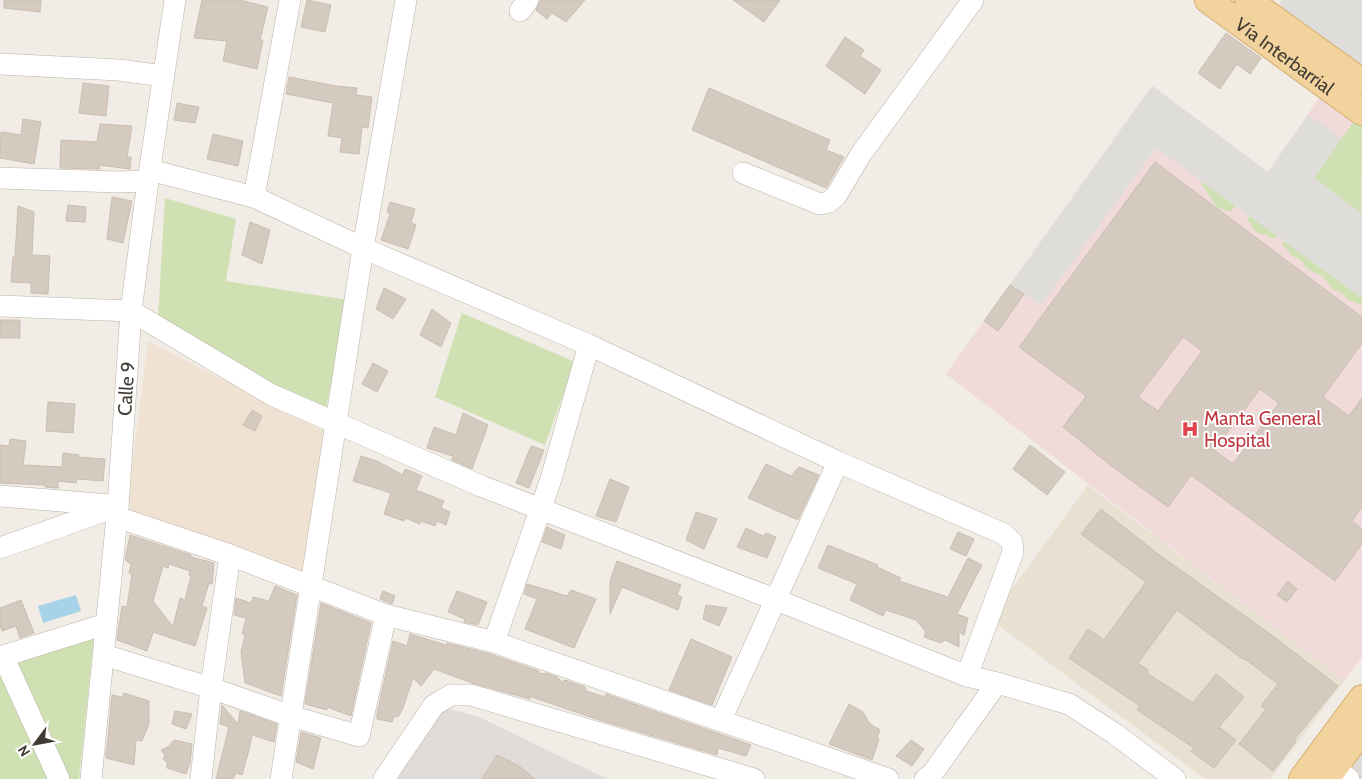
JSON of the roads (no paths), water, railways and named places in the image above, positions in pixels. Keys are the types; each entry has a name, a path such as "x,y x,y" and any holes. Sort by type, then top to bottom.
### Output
{"main road":[{"name":"Vía Interbarrial","path":"1208,0 1362,112"},
{"name":"Vía Interbarrial","path":"1248,0 1362,82"},
{"path":"1332,771 1362,698"},
{"path":"1302,779 1332,771 1362,730"}],"street":[{"name":"Calle 9","path":"91,779 117,512 131,311 175,0"},
{"path":"254,197 290,0"},
{"path":"282,779 363,248 406,0"},
{"path":"744,173 820,204 829,202 836,196 861,154 973,0"},
{"path":"0,64 119,70 164,76"},
{"path":"0,178 116,182 149,176 254,197 363,248 589,345 838,462 1004,534 1012,542 1013,552 967,676"},
{"path":"0,306 131,311 272,395 481,486 967,676 1069,704 1115,734 1175,779"},
{"path":"494,642 552,479 589,345"},
{"path":"721,720 774,599 838,462"},
{"path":"0,496 117,512 386,615 494,642 888,779"},
{"path":"0,548 117,512"},
{"path":"201,779 211,688 230,554"},
{"path":"104,655 211,688 291,716 359,736 386,615"},
{"path":"59,779 2,656 106,624"},
{"path":"925,779 932,774 997,683"},
{"path":"384,779 434,705 451,695 472,694 754,779"}],"water":[{"path":"76,595 81,611 43,623 38,606"}],"place":[{"name":"Manta General Hospital","path":"1190,429"}]}
